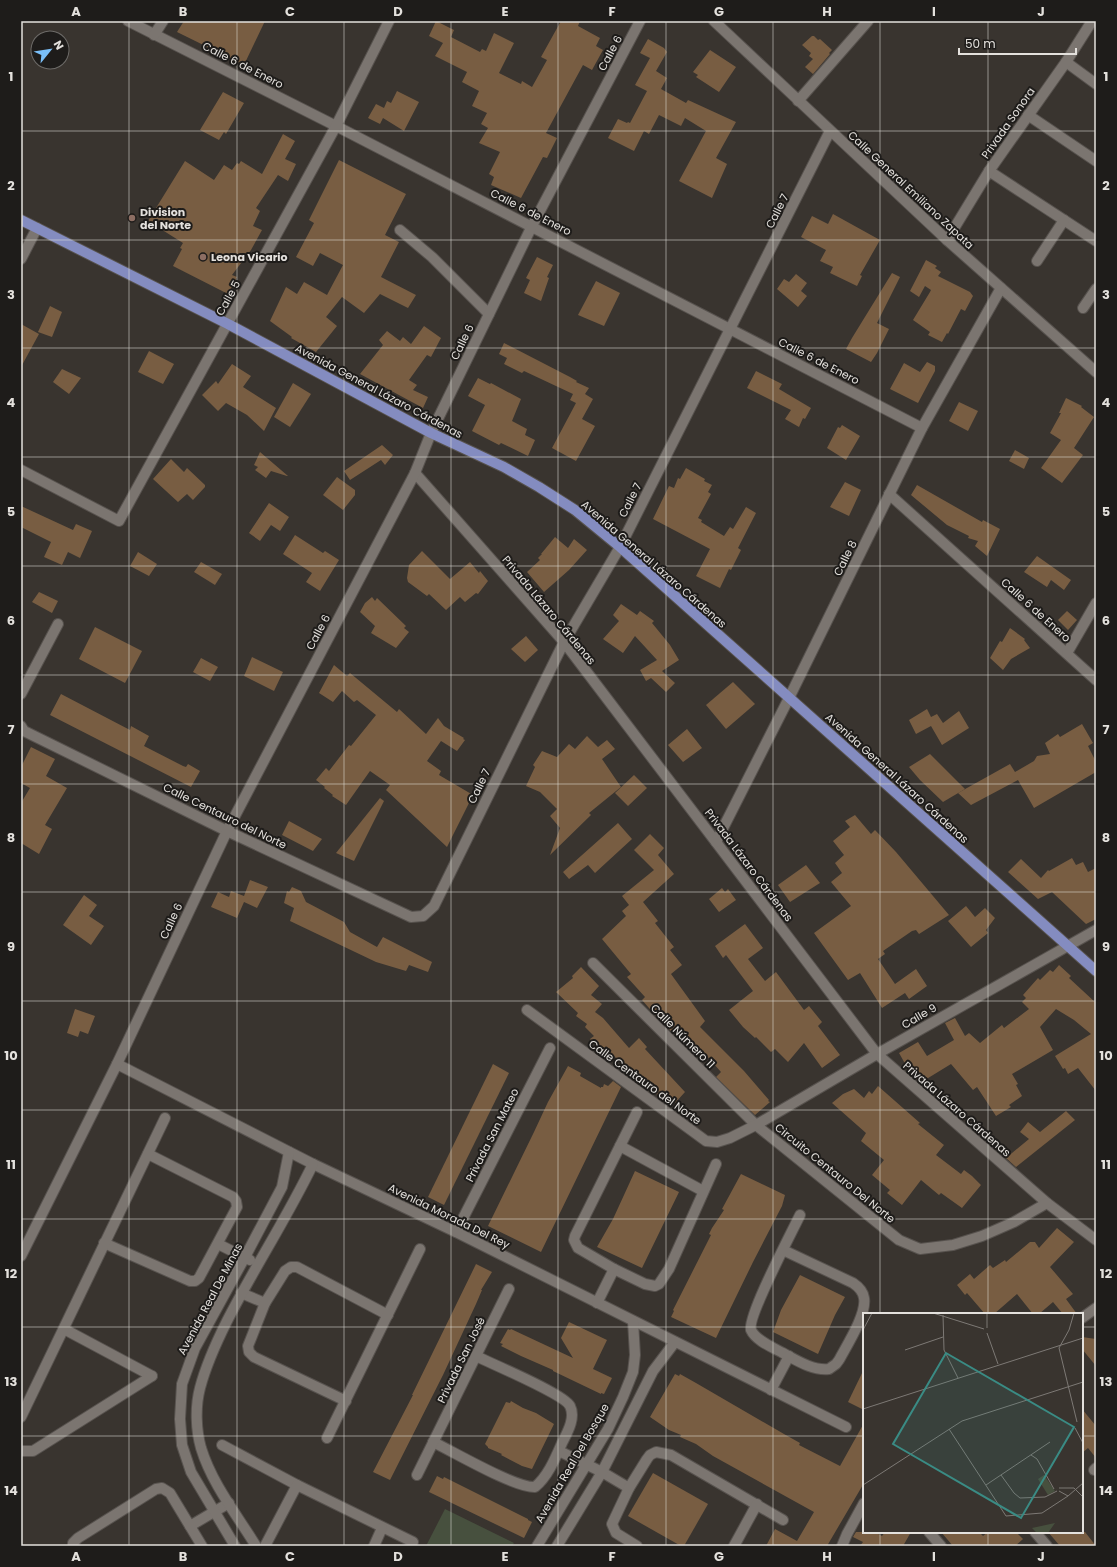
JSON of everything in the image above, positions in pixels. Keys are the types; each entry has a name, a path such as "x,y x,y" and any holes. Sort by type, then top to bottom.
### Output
{"main road":[{"name":"Avenida General Lázaro Cárdenas","path":"21,220 228,324 431,433 504,467 575,510 620,547 1096,971"}],"street":[{"name":"Calle 6 de Enero","path":"128,21 532,226 922,428"},
{"path":"154,35 163,21"},
{"name":"Calle 5","path":"21,470 119,522 336,126 389,21"},
{"name":"Calle 6","path":"21,1256 117,1064 227,831 415,473 431,433 532,226 640,21"},
{"name":"Calle General Emiliano Zapata","path":"714,21 947,240 1096,372"},
{"name":"Privada Sonora","path":"947,240 989,171 1066,62 1092,21"},
{"path":"798,101 866,22"},
{"path":"1066,62 1096,84"},
{"path":"1028,115 1096,161"},
{"name":"Calle 7","path":"423,916 434,906 564,642 620,547 830,131"},
{"path":"989,171 1096,241"},
{"path":"1038,261 1064,220"},
{"path":"21,259 37,228"},
{"path":"400,230 432,257 489,314"},
{"name":"Calle 8","path":"716,842 789,698 922,428 1001,288"},
{"path":"1083,308 1096,290"},
{"name":"Privada Lázaro Cárdenas","path":"415,473 564,642 877,1054 1047,1203 1096,1240"},
{"name":"Calle 6 de Enero","path":"889,494 1096,680"},
{"path":"1067,653 1096,603"},
{"path":"21,694 58,624"},
{"name":"Calle Centauro del Norte","path":"21,726 24,731 227,831 411,917 423,916"},
{"name":"Calle 9","path":"756,1125 877,1054 1096,930"},
{"name":"Calle Número 11","path":"593,962 756,1125"},
{"name":"Calle Centauro del Norte","path":"527,1010 706,1141 717,1142 730,1138 756,1125"},
{"name":"Privada San Mateo","path":"456,1232 550,1048"},
{"name":"Avenida Morada Del Rey","path":"117,1064 313,1164 456,1232 846,1427"},
{"path":"637,1112 574,1240 578,1248 614,1270 652,1286 659,1284 669,1269 716,1164"},
{"path":"21,1417 165,1118"},
{"name":"Circuito Centauro Del Norte","path":"756,1125 899,1240 920,1248 953,1245 982,1236 1014,1222 1047,1203"},
{"path":"620,1146 703,1191"},
{"name":"Avenida Real De Minas","path":"235,1546 191,1472 182,1446 180,1419 182,1384 195,1348 245,1258 282,1187 289,1152"},
{"path":"104,1243 190,1281 195,1281 199,1278 237,1207 236,1201 232,1197 148,1154"},
{"path":"256,1546 216,1482 201,1448 197,1418 200,1389 216,1344 241,1293 299,1194 313,1164"},
{"path":"783,1250 853,1283 863,1294 864,1304 858,1322 839,1360 829,1369 813,1367 789,1356 758,1338 751,1330 751,1322 754,1311 783,1250 800,1215"},
{"path":"218,1244 257,1265"},
{"path":"327,1438 420,1249"},
{"path":"346,1401 254,1357 249,1352 248,1346 265,1303 285,1271 291,1267 297,1267 388,1315"},
{"path":"597,1302 614,1270"},
{"name":"Privada San José","path":"417,1475 509,1289"},
{"path":"241,1293 265,1303"},
{"path":"1083,1317 1096,1308"},
{"name":"Avenida Real Del Bosque","path":"537,1546 608,1429 623,1397 633,1372 635,1355 633,1321"},
{"path":"21,1451 33,1451 152,1376 64,1329"},
{"path":"557,1546 602,1472 654,1371 675,1342"},
{"path":"433,1442 497,1474 530,1488 535,1487 544,1477 559,1451 572,1416 570,1406 562,1398 555,1394 476,1356"},
{"path":"771,1390 789,1356"},
{"path":"182,1384 200,1389"},
{"path":"222,1445 297,1485 413,1542"},
{"path":"559,1451 602,1472 629,1488"},
{"path":"637,1546 620,1536 613,1528 612,1524 629,1488 650,1455 656,1452 671,1455 783,1520"},
{"path":"265,1546 297,1485"},
{"path":"73,1546 73,1543 78,1538 156,1489 162,1488 170,1493 202,1546"},
{"path":"190,1526 229,1503"},
{"path":"734,1546 757,1504"},
{"path":"842,1546 863,1505"},
{"path":"374,1546 382,1528"},
{"path":"930,1533 941,1546"},
{"path":"1036,1533 1047,1546"}],"green space":[{"path":"445,1509 514,1543 512,1546 426,1546"}],"building":[{"path":"184,21 265,21 244,65 177,32"},
{"path":"436,21 454,30 451,37 480,52 482,49 486,51 494,33 514,43 499,73 521,84 522,81 532,87 547,60 541,57 561,21 580,21 578,26 600,38 596,46 603,50 592,70 583,65 546,133 557,138 547,158 543,157 521,198 491,185 494,177 489,174 500,152 479,143 488,128 481,124 487,113 472,106 479,91 462,82 467,72 435,56 443,43 429,36"},
{"path":"812,36 818,40 820,39 832,50 813,74 805,67 813,59 809,56 811,53 802,45"},
{"path":"648,39 664,48 667,52 656,71 667,78 661,89 686,103 688,100 736,122 716,158 727,164 712,198 679,181 706,131 685,118 681,126 659,115 649,134 644,131 634,151 608,138 618,119 630,123 647,91 635,85 650,58 640,53"},
{"path":"710,50 736,67 719,92 696,77 698,75 693,72"},
{"path":"397,91 419,102 404,131 383,118 380,124 368,118 376,104 384,108 387,101 391,103"},
{"path":"223,92 244,103 226,134 224,132 219,140 200,130"},
{"path":"283,134 295,141 285,159 296,164 288,181 278,175 256,208 260,211 253,226 262,230 251,250 232,275 237,277 228,294 173,266 182,249 180,248 183,243 148,221 185,161 214,180 224,165 232,170 237,163 239,164 241,161 262,174"},
{"path":"339,160 406,194 385,235 399,242 381,277 416,295 408,308 380,294 364,313 342,297 326,317 337,326 316,352 291,338 292,337 270,321 286,287 297,294 304,282 327,295 343,265 320,253 313,266 296,257 314,223 309,220"},
{"path":"833,214 880,240 860,275 862,276 857,286 830,273 833,267 820,261 826,250 801,237 812,216 828,224"},
{"path":"537,257 553,265 547,277 549,278 541,301 524,293 530,280 526,278"},
{"path":"926,260 937,266 935,268 941,272 938,276 970,292 973,296 965,311 961,309 948,334 947,333 942,342 928,335 930,332 913,320 931,290 925,286 919,297 910,291"},
{"path":"892,273 900,277 877,323 889,329 871,362 846,349"},
{"path":"796,274 807,283 801,291 807,296 798,307 777,289 784,279 789,282"},
{"path":"596,281 620,293 604,326 578,315"},
{"path":"50,306 62,312 52,337 38,332"},
{"path":"21,324 39,334 21,367"},
{"path":"424,326 441,338 431,357 427,355 409,380 417,385 413,390 428,397 423,408 360,374 383,345 379,340 387,331 400,341 403,337 411,344"},
{"path":"504,343 589,388 585,394 593,399 582,419 595,426 576,461 552,448 576,403 570,400 573,394 524,371 522,373 504,364 507,358 499,354"},
{"path":"149,351 174,364 163,384 138,372"},
{"path":"927,362 935,366 935,371 918,403 890,389 904,363 920,372"},
{"path":"232,364 251,376 243,387 276,408 264,431 247,415 226,403 218,411 202,395 216,381 218,384"},
{"path":"62,369 81,378 69,394 53,382"},
{"path":"756,371 782,384 779,389 811,408 805,419 803,418 799,427 785,419 791,410 747,388"},
{"path":"478,378 490,384 491,383 521,399 512,421 527,429 525,435 535,440 528,456 501,443 499,445 472,431 485,405 468,396"},
{"path":"293,383 311,394 290,427 274,417"},
{"path":"1066,398 1082,406 1081,407 1094,417 1074,448 1083,455 1062,483 1041,468 1061,440 1050,433 1061,413 1059,413"},
{"path":"959,402 978,411 968,431 949,421"},
{"path":"842,425 860,436 846,460 827,448 838,427 840,428"},
{"path":"382,445 393,455 385,465 381,460 350,480 344,471"},
{"path":"1015,450 1029,458 1024,469 1009,461"},
{"path":"260,452 288,476 271,471 266,478 255,470 258,467 254,465"},
{"path":"171,459 184,472 187,468 205,485 205,487 193,500 187,494 178,502 153,479"},
{"path":"686,468 712,485 708,492 711,494 698,518 702,520 701,522 724,536 730,527 733,529 746,507 756,513 738,548 741,550 731,570 729,569 720,588 696,576 710,549 653,519 669,486 674,488 678,478 680,479"},
{"path":"337,477 355,490 355,495 343,510 323,495"},
{"path":"845,482 861,490 849,516 830,507"},
{"path":"917,485 982,522 983,520 1000,529 987,556 975,546 978,541 968,538 969,536 947,525 911,495"},
{"path":"269,503 289,517 280,531 271,525 260,541 249,533"},
{"path":"21,506 73,530 76,524 92,531 80,558 68,552 62,565 44,557 51,542 21,527"},
{"path":"295,535 323,553 325,551 339,560 320,591 306,582 312,573 283,554"},
{"path":"555,537 568,548 574,539 587,550 569,570 544,592 527,572 540,560 538,558"},
{"path":"422,551 450,579 470,562 488,581 478,594 476,593 465,602 460,597 446,610 429,594 427,596 408,582 407,578 409,565"},
{"path":"138,552 157,564 149,576 130,566"},
{"path":"1037,556 1071,580 1064,590 1051,580 1047,587 1024,572"},
{"path":"201,562 222,574 215,585 194,572"},
{"path":"39,592 58,601 52,613 32,602"},
{"path":"372,597 375,601 377,598 406,626 404,628 409,632 396,648 371,633 375,626 360,612 365,603"},
{"path":"621,604 637,615 640,611 654,621 652,623 670,645 679,660 662,671 675,683 666,692 651,678 646,681 640,670 657,660 635,636 623,653 603,639 619,621 613,615"},
{"path":"1067,611 1077,620 1068,630 1058,620"},
{"path":"95,627 142,651 125,683 79,659"},
{"path":"1010,628 1025,639 1024,640 1030,648 1011,659 1003,670 990,658"},
{"path":"526,636 538,650 525,662 511,649"},
{"path":"252,657 283,672 274,691 244,676"},
{"path":"201,658 218,667 210,681 193,672"},
{"path":"334,665 347,676 350,673 397,712 399,709 426,734 438,718 444,726 464,738 463,739 465,740 457,751 441,741 427,761 441,771 439,775 473,795 447,847 386,790 390,785 370,771 346,805 332,796 333,795 324,788 325,787 316,780 326,768 329,771 349,745 351,746 376,715 357,700 354,702 342,691 333,702 319,693"},
{"path":"733,682 755,704 726,729 706,705"},
{"path":"61,694 130,730 131,726 149,736 144,746 183,766 186,767 188,764 200,771 191,787 50,715"},
{"path":"927,709 931,717 937,714 943,723 959,711 969,728 942,745 931,726 916,734 909,720"},
{"path":"1082,724 1093,743 1088,746 1096,762 1096,772 1034,808 1018,780 971,805 958,793 1010,764 1015,772 1034,761 1037,756 1050,754 1045,743 1058,734 1060,737"},
{"path":"687,729 702,748 683,762 668,745"},
{"path":"587,736 598,747 607,740 615,749 602,759 621,787 589,813 591,815 550,855 560,828 550,816 557,809 540,792 526,786 535,767 533,765 542,751 557,757 569,744 575,749"},
{"path":"31,747 55,759 46,776 67,788 45,825 52,829 39,854 21,843 21,803 30,788 21,783 21,767"},
{"path":"930,754 965,789 943,802 909,767"},
{"path":"634,775 647,788 628,806 615,793"},
{"path":"380,798 384,801 354,861 336,853"},
{"path":"855,815 871,834 875,830 896,852 949,915 919,934 916,930 912,931 883,951 885,954 878,959 895,984 916,969 927,986 909,999 905,993 882,1008 860,973 848,980 814,933 851,906 831,882 842,873 835,863 844,855 833,841 850,827 845,821"},
{"path":"289,821 322,839 313,851 282,835"},
{"path":"618,823 632,839 595,873 588,865 569,879 563,872"},
{"path":"650,834 664,848 658,855 674,874 643,902 658,921 655,923 674,947 670,950 682,965 671,974 705,1021 700,1027 744,1071 769,1100 768,1101 770,1102 755,1115 716,1077 721,1072 698,1046 692,1052 642,1000 645,997 627,977 631,974 602,939 626,916 622,911 629,905 622,896 654,870 634,850"},
{"path":"1072,858 1076,865 1083,862 1088,872 1096,868 1096,919 1086,924 1052,892 1038,899 1008,872 1021,859 1041,878 1048,870 1049,871"},
{"path":"806,865 820,883 790,902 778,885"},
{"path":"250,880 268,887 257,908 244,902 237,918 211,907 218,892 229,897 231,891 244,896"},
{"path":"292,887 301,891 306,902 344,922 350,932 377,947 383,937 432,962 428,972 409,965 406,971 376,962 290,921 294,908 284,903 287,891 289,892"},
{"path":"722,888 725,892 728,889 736,900 719,912 709,899"},
{"path":"84,895 97,905 89,916 104,926 91,945 63,925"},
{"path":"966,906 975,917 985,908 995,918 986,930 988,933 971,947 948,921"},
{"path":"745,924 763,948 748,959 765,981 776,972 804,1010 809,1006 822,1022 818,1026 840,1055 822,1068 804,1043 788,1062 775,1049 771,1052 743,1027 729,1010 753,991 726,955 723,958 715,946"},
{"path":"1059,965 1071,976 1069,978 1096,1003 1096,1091 1078,1068 1068,1074 1055,1056 1091,1034 1074,1020 1056,1009 1040,1027 1053,1050 1012,1074 1018,1084 1016,1085 1022,1096 1009,1105 1011,1107 996,1116 977,1087 973,1090 951,1064 920,1083 912,1076 899,1053 918,1042 927,1056 954,1040 945,1023 955,1018 965,1036 969,1033 980,1043 1002,1025 1004,1028 1029,1009 1022,1002 1026,998 1023,995 1038,978 1040,980 1050,970 1053,972"},
{"path":"581,967 599,986 591,995 602,1004 595,1012 603,1018 629,1048 639,1038 647,1047 645,1049 685,1092 675,1103 670,1097 666,1102 647,1086 645,1088 622,1072 626,1068 606,1048 603,1051 595,1045 590,1039 594,1036 585,1027 587,1024 576,1016 578,1013 556,992 573,978 572,976"},
{"path":"75,1009 95,1016 88,1034 80,1031 78,1037 67,1033"},
{"path":"493,1064 509,1073 444,1205 428,1197"},
{"path":"568,1066 581,1073 580,1076 601,1088 604,1084 608,1086 613,1081 621,1087 541,1252 488,1226 548,1102"},
{"path":"878,1086 920,1123 918,1124 944,1145 936,1155 961,1174 964,1170 981,1185 962,1208 941,1193 939,1195 921,1180 902,1205 887,1193 890,1190 872,1175 884,1160 861,1141 866,1133 832,1103 843,1094 854,1089 864,1098 869,1091 872,1094"},
{"path":"1066,1111 1075,1120 1016,1167 1006,1158 1029,1139 1020,1132 1028,1122 1040,1132"},
{"path":"635,1171 679,1192 642,1268 597,1247 613,1219"},
{"path":"741,1174 785,1195 782,1206 716,1338 671,1317 674,1311 673,1310 711,1235 709,1234 724,1210 722,1209"},
{"path":"1057,1228 1074,1242 1050,1267 1073,1294 1066,1299 1076,1313 1062,1313 1053,1302 1040,1313 1032,1313 1017,1294 995,1313 984,1313 967,1293 965,1295 957,1285 970,1274 974,1279 990,1265 993,1268 1005,1260 1006,1262 1030,1242 1035,1242 1039,1248"},
{"path":"476,1264 492,1272 481,1290 443,1375 390,1480 373,1472 413,1395"},
{"path":"800,1275 845,1297 835,1315 818,1354 773,1332 781,1310"},
{"path":"569,1322 607,1340 593,1369 612,1378 604,1394 601,1394 521,1356 501,1346 503,1344 500,1343 508,1329 511,1329 573,1358 561,1338"},
{"path":"1083,1337 1096,1339 1096,1366 1083,1350"},
{"path":"863,1371 863,1410 848,1402"},
{"path":"675,1374 679,1376 680,1374 800,1443 799,1445 840,1466 863,1425 863,1485 827,1546 766,1546 775,1529 797,1541 814,1512 713,1456 696,1444 680,1437 681,1435 669,1430 650,1417"},
{"path":"511,1401 536,1413 554,1424 532,1469 522,1466 501,1455 502,1454 488,1448 485,1444 506,1402 510,1403"},
{"path":"1083,1410 1096,1426 1096,1458 1088,1448 1083,1452"},
{"path":"653,1473 708,1504 684,1546 681,1546 628,1516"},
{"path":"437,1476 443,1479 444,1477 528,1519 532,1522 524,1538 429,1492"},
{"path":"856,1532 877,1533 882,1536 884,1533 910,1533 903,1546 860,1546 863,1542 853,1537"},
{"path":"1085,1532 1096,1546 1060,1546 1049,1533"},
{"path":"942,1533 980,1533 983,1536 987,1533 1017,1533 1023,1539 1015,1546 953,1546"}],"place":[{"name":"Division del Norte","path":"132,218"},
{"name":"Leona Vicario","path":"203,257"}]}
